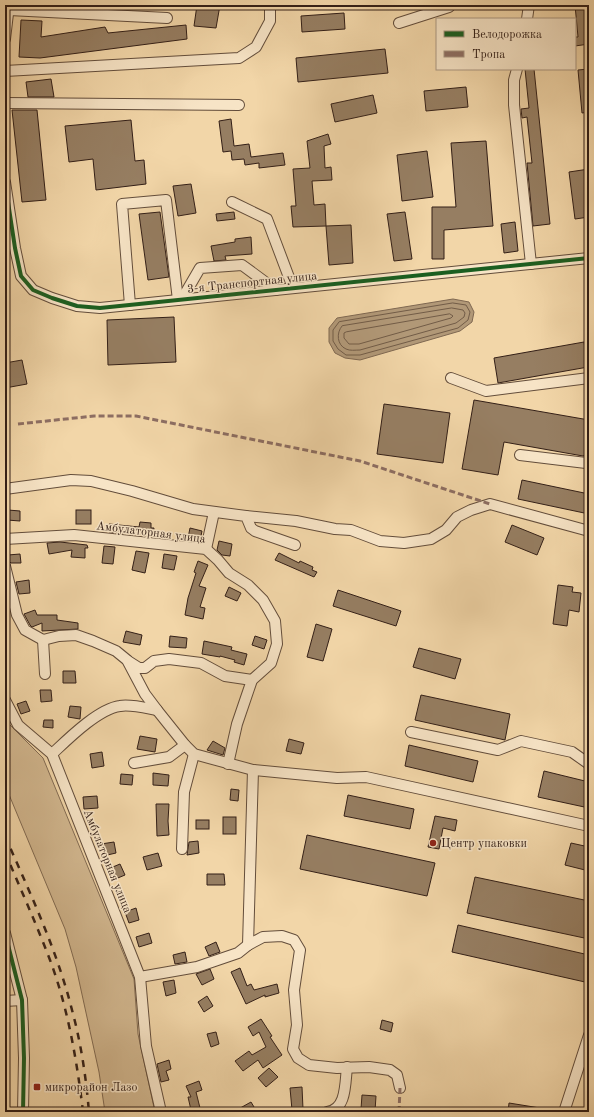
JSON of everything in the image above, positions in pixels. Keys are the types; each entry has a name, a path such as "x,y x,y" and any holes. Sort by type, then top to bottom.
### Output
{"street":[{"path":"5,71 239,58 256,47 270,21 270,5"},
{"path":"399,23 449,7 449,5"},
{"path":"527,18 529,5"},
{"path":"5,39 9,8 167,18"},
{"path":"517,70 514,80 514,105 531,264"},
{"path":"5,103 239,105"},
{"name":"3-я Транспортная улица","path":"5,182 15,248 21,276 33,290 77,306 100,308 589,258"},
{"path":"130,304 122,204 166,200 180,300"},
{"path":"232,202 267,220 293,288"},
{"path":"180,300 200,268 242,265 276,290"},
{"path":"451,378 486,391 589,378"},
{"path":"520,455 586,463 589,459"},
{"path":"5,489 71,480 91,481 132,491 193,509 296,521 335,529 351,530 380,541 404,543 431,539 446,530 457,517 471,510 490,504 589,531"},
{"path":"206,549 214,512"},
{"path":"246,516 251,528 255,531 295,545"},
{"name":"Амбулаторная улица","path":"5,539 74,535 206,549 229,573 248,585 263,600 275,621 277,644 271,662 252,680 237,724 228,764"},
{"path":"5,566 16,615 25,630 43,640 59,636 76,635 116,651 139,668 145,668 154,661 169,659 201,663 225,676 252,680"},
{"path":"43,640 45,674"},
{"path":"127,660 145,694 184,745 194,754 253,770 337,778 366,777 589,826"},
{"name":"Амбулаторная улица","path":"5,700 18,725 52,754 140,977 146,1046 161,1112"},
{"path":"52,754 92,719 110,708 120,706 157,710"},
{"path":"411,732 498,750 521,741 572,752 589,764"},
{"path":"134,763 169,757 184,745"},
{"path":"182,849 184,792 194,754"},
{"path":"248,945 253,770"},
{"path":"5,933 22,1000 24,1058 23,1112"},
{"path":"140,977 196,967 238,953 248,945 264,937 282,936 294,940 300,950 294,990 297,1025 294,1049 298,1058 309,1065 337,1068 369,1067 390,1070 397,1074 400,1088"},
{"path":"5,1000 22,1000"},
{"path":"564,1112 589,1035"},
{"path":"327,1112 338,1108 342,1101 347,1067"}],"shaded area":[{"path":"5,716 9,724 43,758 134,979 138,1034 155,1112 105,1112 99,1072 76,967 65,929 5,785"}],"water":[{"path":"453,299 469,302 474,312 472,322 460,331 360,360 345,358 335,353 329,342 329,328 337,318"}],"building":[{"path":"197,5 220,5 216,28 194,26"},
{"path":"575,5 589,5 589,44 576,46 576,37 578,37"},
{"path":"344,13 345,29 302,32 301,16"},
{"path":"21,20 42,21 41,37 105,27 108,33 186,25 187,39 40,58 19,57"},
{"path":"385,49 388,73 298,82 296,58"},
{"path":"589,69 589,112 582,113 578,70"},
{"path":"525,70 534,70 550,224 533,226 527,163 532,163 527,117 522,118 521,109 529,108"},
{"path":"51,79 54,97 28,97 26,82"},
{"path":"466,87 468,107 426,111 424,91"},
{"path":"373,95 377,113 335,122 331,104"},
{"path":"12,110 37,110 46,200 22,202"},
{"path":"231,119 234,146 249,144 251,157 283,153 285,165 259,168 259,163 245,165 244,159 232,160 231,151 223,152 219,121"},
{"path":"131,120 135,161 144,160 146,184 96,190 93,159 69,162 65,126"},
{"path":"328,134 331,144 324,146 325,168 331,167 332,180 312,181 314,205 325,204 326,226 293,227 291,206 296,206 293,169 310,168 307,141"},
{"path":"486,141 493,226 444,230 444,259 432,259 432,207 456,207 451,143"},
{"path":"427,151 433,197 402,201 397,155"},
{"path":"589,169 589,217 575,219 569,172"},
{"path":"191,184 196,213 178,216 173,186"},
{"path":"160,212 169,277 148,280 139,214"},
{"path":"234,212 235,219 217,221 216,214"},
{"path":"405,212 412,259 394,261 387,214"},
{"path":"515,222 518,251 504,253 501,224"},
{"path":"351,225 353,263 329,265 326,226"},
{"path":"251,237 252,254 225,256 226,260 214,261 211,246 235,242 235,239"},
{"path":"174,317 176,362 108,365 107,320"},
{"path":"584,342 588,367 498,383 494,358"},
{"path":"22,360 27,384 5,388 5,363"},
{"path":"474,400 589,420 588,453 583,456 504,442 498,475 462,469"},
{"path":"384,404 450,413 443,463 377,454"},
{"path":"522,480 589,494 589,514 518,499"},
{"path":"8,510 20,511 20,521 7,520"},
{"path":"76,510 91,510 91,524 76,524"},
{"path":"140,522 151,523 151,528 154,528 153,535 109,532 109,524 139,527"},
{"path":"512,525 544,538 537,555 505,542"},
{"path":"190,528 202,531 200,541 188,538"},
{"path":"219,541 232,544 230,556 222,555 217,550"},
{"path":"60,542 87,545 88,548 85,548 85,558 71,557 72,550 49,554 47,543"},
{"path":"104,546 115,547 113,564 102,563"},
{"path":"136,551 149,553 145,573 132,570"},
{"path":"279,553 299,563 300,561 313,567 312,570 317,572 314,577 275,560"},
{"path":"20,554 21,563 11,563 9,561 8,555"},
{"path":"164,554 177,556 174,570 162,568"},
{"path":"198,561 208,565 199,586 206,588 200,607 205,608 203,619 185,615 188,598 196,573 194,572"},
{"path":"29,580 30,593 19,594 16,582"},
{"path":"558,585 573,587 572,592 581,593 579,612 569,610 567,626 553,624"},
{"path":"229,587 241,593 237,601 225,596"},
{"path":"338,590 401,611 396,626 333,606"},
{"path":"35,610 37,615 57,615 57,620 78,623 78,629 42,631 42,623 32,627 24,614"},
{"path":"316,624 332,629 323,661 307,657"},
{"path":"126,631 142,635 140,645 123,642"},
{"path":"170,636 187,638 186,648 169,647"},
{"path":"255,636 267,640 264,649 252,645"},
{"path":"204,641 232,647 231,650 247,654 244,665 234,662 235,660 220,656 202,654"},
{"path":"419,648 461,659 455,679 413,667"},
{"path":"63,671 75,671 76,683 63,683"},
{"path":"40,690 51,690 52,701 41,702"},
{"path":"421,695 510,714 505,740 415,720"},
{"path":"26,701 30,711 21,714 17,704"},
{"path":"70,706 81,707 80,719 68,717"},
{"path":"44,720 53,720 53,728 43,727"},
{"path":"140,736 157,739 155,752 137,749"},
{"path":"289,739 304,743 301,754 286,751"},
{"path":"213,741 225,748 223,755 207,750"},
{"path":"409,745 478,761 473,782 405,766"},
{"path":"102,752 104,766 92,768 90,754"},
{"path":"544,771 589,782 589,808 538,797"},
{"path":"153,773 169,775 168,786 153,785"},
{"path":"121,774 133,775 132,785 120,784"},
{"path":"231,789 239,790 238,801 230,800"},
{"path":"348,795 414,809 410,829 344,816"},
{"path":"97,796 98,808 84,809 83,797"},
{"path":"156,804 169,804 169,835 157,836"},
{"path":"435,816 457,820 455,831 443,828 439,849 428,847"},
{"path":"223,817 236,817 236,834 223,834"},
{"path":"196,820 209,820 209,829 196,829"},
{"path":"307,835 435,863 427,896 300,869"},
{"path":"198,841 199,853 187,855 189,842"},
{"path":"114,842 116,853 103,856 101,844"},
{"path":"571,843 589,847 589,871 565,865"},
{"path":"158,853 162,866 147,870 143,857"},
{"path":"120,864 125,875 113,880 108,869"},
{"path":"207,874 224,874 225,885 207,885"},
{"path":"475,877 589,901 589,939 467,913"},
{"path":"136,908 139,920 129,923 125,912"},
{"path":"458,925 589,955 589,964 585,982 452,952"},
{"path":"149,933 152,943 139,947 136,937"},
{"path":"216,942 220,952 209,956 205,947"},
{"path":"185,952 187,962 175,964 173,955"},
{"path":"240,968 247,986 251,984 254,990 277,984 279,993 265,997 265,995 246,1004 231,972"},
{"path":"210,969 214,979 202,985 196,974"},
{"path":"174,980 176,993 166,996 163,982"},
{"path":"207,996 213,1006 204,1012 198,1002"},
{"path":"261,1019 272,1036 270,1037 282,1055 263,1068 258,1060 243,1071 235,1061 249,1051 252,1055 266,1047 259,1032 253,1036 248,1027"},
{"path":"382,1020 393,1023 391,1032 380,1029"},
{"path":"216,1032 219,1044 211,1047 207,1034"},
{"path":"169,1060 171,1069 166,1071 169,1080 161,1082 157,1064"},
{"path":"269,1068 278,1077 266,1087 258,1078"},
{"path":"199,1081 202,1090 196,1092 200,1108 191,1110 188,1097 191,1097 186,1086"},
{"path":"302,1087 303,1109 292,1110 290,1088"},
{"path":"362,1095 376,1096 375,1111 361,1109"},
{"path":"251,1102 257,1112 233,1112"},
{"path":"509,1103 540,1108 540,1112 508,1112"}],"railway":[{"path":"5,836 51,944 66,988 81,1048 89,1112"},
{"path":"5,852 50,960 62,997 78,1073 83,1112"}],"marked path":[{"path":"18,424 94,416 136,416 360,461 490,504"},
{"path":"399,1112 400,1088"}],"cycle path":[{"path":"5,182 15,248 21,276 33,290 77,306 100,308 589,258"},
{"path":"5,933 22,1000 24,1058 23,1112"}],"place":[{"name":"Центр упаковки","path":"433,843"},
{"name":"микрорайон Лазо","path":"37,1087"}]}
